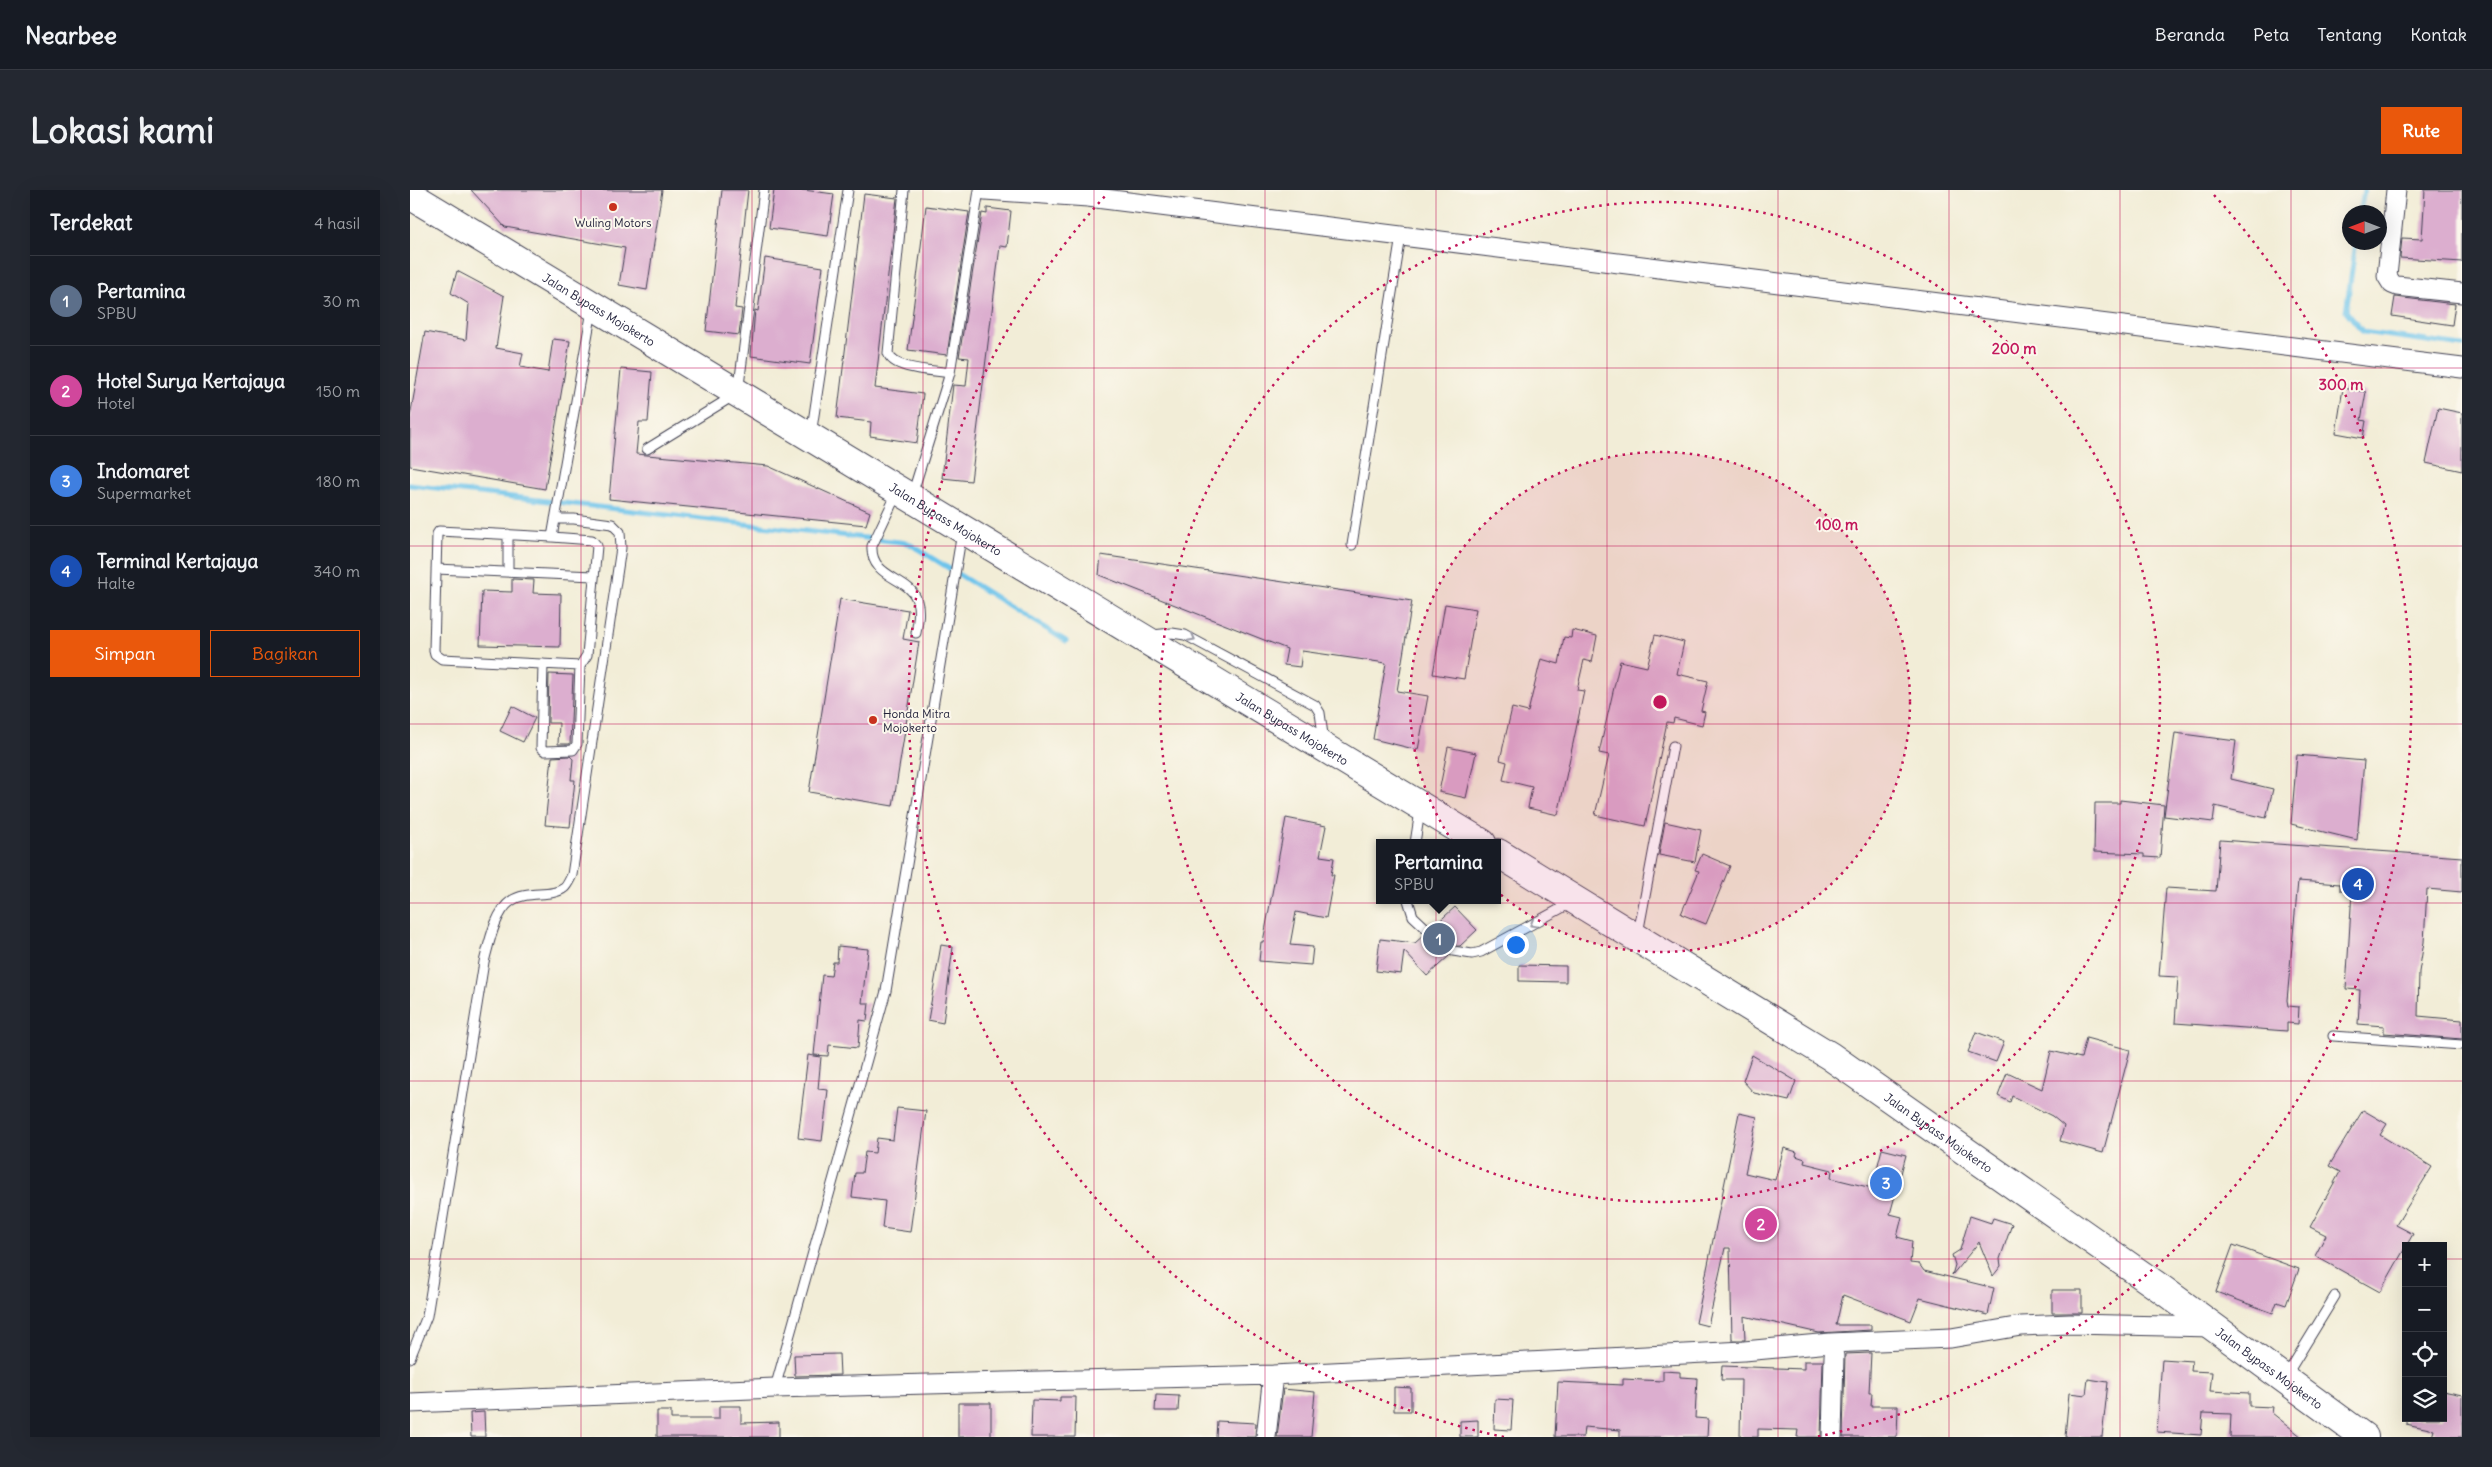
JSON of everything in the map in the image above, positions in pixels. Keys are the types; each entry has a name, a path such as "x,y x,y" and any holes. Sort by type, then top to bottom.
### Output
{"highway":[{"name":"Jalan Bypass Mojokerto","path":"410,195 1475,839"},
{"name":"Jalan Bypass Mojokerto","path":"1501,855 1830,1056 2214,1328 2364,1437"}],"street":[{"path":"984,190 1088,197 2462,368"},
{"path":"2396,190 2388,280 2397,286 2462,293"},
{"path":"410,1403 775,1388 1272,1375 1679,1355 1830,1344 1951,1338 2021,1326 2070,1324 2214,1328"},
{"path":"1832,1437 1834,1356"},
{"path":"1266,1437 1272,1375"}],"lane":[{"path":"647,449 738,393 764,190"},
{"path":"811,438 848,190"},
{"path":"904,190 888,352 892,361 897,364 950,373"},
{"path":"916,633 919,612 916,596 911,590 891,578 878,566 872,553 872,546 880,527 905,494 950,373 979,190"},
{"path":"1352,545 1401,236"},
{"path":"552,537 592,306"},
{"path":"410,1358 427,1316 484,962 496,922 510,901 531,893 552,892 564,888 572,875 621,548 620,532 612,524 556,517"},
{"path":"775,1388 886,991 962,530"},
{"path":"543,664 541,748 545,751 573,750 577,744 580,666 587,655 597,546 594,541 439,531 436,569 435,654 442,658 580,666"},
{"path":"508,534 508,572"},
{"path":"436,569 594,576"},
{"path":"1638,937 1673,746"},
{"path":"1416,839 1420,805"},
{"path":"1454,951 1472,954 1481,952 1575,900"},
{"path":"1409,904 1412,916 1429,931"},
{"path":"2333,1036 2462,1045"},
{"path":"2284,1378 2335,1296"}],"building":[{"path":"471,190 662,190 647,290 619,285 625,248 505,227"},
{"path":"722,190 748,190 735,308 742,309 739,335 706,331"},
{"path":"774,190 804,190 834,194 828,236 769,228"},
{"path":"2425,190 2462,190 2462,262 2400,258 2402,238 2422,239"},
{"path":"864,194 897,198 875,388 923,394 917,443 870,436 871,422 837,418"},
{"path":"926,206 969,212 947,355 908,350"},
{"path":"987,208 1011,211 1007,247 1000,246 971,481 942,478 953,385 966,386 969,358 959,357 982,213 987,214"},
{"path":"765,258 823,267 810,364 751,356 755,310 758,311"},
{"path":"457,271 504,296 496,348 523,353 520,367 548,372 553,339 570,341 545,489 410,466 410,417 425,332 466,340 469,304 451,293"},
{"path":"2395,297 2455,304 2452,325 2392,316"},
{"path":"621,369 652,372 648,422 639,422 636,454 768,466 870,512 866,525 609,499"},
{"path":"2343,388 2366,392 2361,420 2366,421 2363,438 2336,433"},
{"path":"2438,408 2462,413 2462,471 2426,463"},
{"path":"1101,555 1412,601 1397,691 1428,696 1418,750 1373,739 1386,663 1302,651 1300,667 1284,665 1287,649 1099,575"},
{"path":"512,579 534,580 533,593 561,594 560,647 480,645 482,591 512,592"},
{"path":"840,599 908,610 903,639 919,642 893,806 809,792"},
{"path":"1445,604 1476,609 1464,679 1433,674"},
{"path":"1572,630 1597,636 1592,662 1584,660 1577,690 1584,691 1558,815 1528,808 1532,787 1503,780 1507,762 1500,760 1512,708 1528,712 1541,659 1559,664 1564,637 1571,638"},
{"path":"1655,635 1684,642 1677,674 1708,681 1701,711 1705,712 1702,725 1674,718 1673,723 1667,722 1645,826 1595,815 1609,755 1599,753 1620,661 1647,667"},
{"path":"549,674 573,675 570,744 558,744 559,723 548,723"},
{"path":"512,706 535,718 523,742 500,731"},
{"path":"2175,733 2236,741 2231,779 2273,789 2266,818 2215,806 2213,822 2164,816"},
{"path":"1448,747 1476,753 1466,798 1439,792"},
{"path":"2297,755 2364,761 2357,840 2291,824"},
{"path":"570,756 573,759 571,780 575,780 570,827 545,825 552,757"},
{"path":"2120,800 2164,805 2160,858 2144,857 2144,854 2094,852 2095,803 2120,803"},
{"path":"1286,818 1326,826 1320,856 1334,858 1331,875 1334,875 1326,918 1296,912 1290,945 1313,947 1311,965 1259,961 1261,942 1263,942"},
{"path":"1665,822 1701,830 1695,862 1659,855"},
{"path":"2220,840 2462,857 2462,892 2427,889 2424,942 2419,972 2418,1016 2462,1020 2462,1039 2384,1033 2384,1026 2358,1024 2360,990 2346,989 2352,891 2340,890 2340,884 2298,881 2287,1000 2288,1006 2299,1007 2298,1024 2287,1023 2287,1031 2175,1023 2178,977 2159,976 2166,888 2216,891"},
{"path":"1702,854 1730,866 1706,924 1681,914 1699,871 1695,870"},
{"path":"1455,907 1477,930 1460,946 1448,947 1449,956 1427,976 1404,951 1401,974 1376,971 1380,939 1415,943 1424,935 1431,937 1435,932 1433,927"},
{"path":"941,945 953,947 943,1023 928,1020"},
{"path":"838,946 868,949 862,1003 869,1003 867,1021 860,1020 858,1048 829,1045 828,1056 814,1055 822,975 831,976 833,962 837,962"},
{"path":"1519,965 1566,966 1566,982 1519,981"},
{"path":"1976,1032 2004,1042 1996,1062 1968,1052"},
{"path":"2086,1038 2130,1050 2103,1153 2060,1141 2064,1126 2052,1116 2012,1096 2010,1102 1998,1096 2007,1073 2042,1089 2051,1051 2081,1058"},
{"path":"808,1055 821,1057 818,1089 828,1090 822,1141 798,1138"},
{"path":"1752,1055 1796,1081 1789,1101 1754,1093 1743,1081"},
{"path":"897,1108 926,1111 910,1232 882,1228 885,1201 852,1197 855,1173 862,1173 865,1152 875,1153 877,1138 893,1140"},
{"path":"2363,1110 2387,1124 2380,1135 2432,1167 2396,1225 2413,1234 2408,1242 2402,1242 2402,1253 2380,1292 2315,1256 2326,1235 2310,1227 2340,1172 2329,1166"},
{"path":"1739,1113 1757,1117 1745,1173 1775,1180 1784,1148 1797,1152 1796,1156 1805,1159 1804,1163 1832,1170 1831,1178 1872,1188 1882,1149 1906,1155 1890,1214 1902,1217 1897,1237 1912,1241 1910,1263 1919,1264 1924,1271 1994,1288 1988,1315 1920,1298 1911,1321 1843,1295 1836,1325 1871,1325 1871,1330 1819,1333 1744,1316 1745,1340 1732,1340 1730,1248 1725,1248 1708,1326 1696,1323"},
{"path":"1970,1216 1991,1223 1993,1218 2012,1224 2000,1259 2001,1266 1993,1276 1979,1242 1952,1275 1955,1265 1952,1255 1960,1250"},
{"path":"2233,1245 2299,1269 2286,1305 2277,1302 2273,1313 2216,1292"},
{"path":"2052,1290 2082,1290 2082,1313 2052,1313"},
{"path":"1871,1353 1869,1393 1872,1393 1871,1406 1898,1406 1897,1437 1843,1437 1845,1354"},
{"path":"839,1354 840,1375 795,1376 794,1355"},
{"path":"2162,1359 2192,1361 2191,1371 2212,1372 2210,1391 2249,1393 2249,1406 2273,1407 2272,1413 2302,1437 2230,1437 2231,1414 2203,1413 2201,1435 2157,1432"},
{"path":"1804,1361 1823,1361 1821,1437 1797,1437 1798,1430 1758,1429 1758,1437 1740,1437 1741,1380 1721,1380 1722,1366 1804,1369"},
{"path":"1663,1371 1680,1372 1680,1377 1697,1378 1695,1418 1708,1419 1707,1437 1620,1437 1620,1430 1584,1427 1583,1437 1555,1437 1558,1382 1623,1385 1623,1379 1663,1381"},
{"path":"2088,1379 2108,1382 2102,1437 2065,1437 2069,1393 2086,1395"},
{"path":"1394,1387 1411,1388 1411,1411 1394,1411"},
{"path":"1283,1389 1315,1392 1311,1437 1277,1437"},
{"path":"2447,1392 2462,1395 2462,1437 2432,1437 2434,1430 2406,1424 2406,1422 2447,1422"},
{"path":"1156,1395 1179,1396 1178,1411 1155,1411"},
{"path":"1060,1397 1076,1397 1075,1437 1031,1437 1032,1400 1060,1401"},
{"path":"1495,1399 1513,1400 1511,1430 1494,1429"},
{"path":"958,1403 991,1403 991,1437 958,1437"},
{"path":"719,1406 741,1406 741,1423 779,1422 779,1437 657,1437 657,1411 671,1411 671,1419 719,1419"},
{"path":"484,1412 485,1437 471,1437 470,1413"},
{"path":"1478,1420 1478,1437 1460,1437 1460,1421"},
{"path":"1217,1421 1256,1423 1255,1437 1216,1437"}],"waterway":[{"path":"2361,205 2364,190"},
{"path":"2355,250 2346,311 2363,332 2462,346"},
{"path":"410,485 908,543 1066,641"}],"place":[{"name":"Wuling Motors","path":"613,207"},
{"name":"Honda Mitra Mojokerto","path":"873,720"},
{"name":"Terminal Kertajaya","path":"2358,884"},
{"name":"Pertamina","path":"1439,939"},
{"name":"Indomaret","path":"1886,1183"},
{"name":"Hotel Surya Kertajaya","path":"1761,1224"}]}
